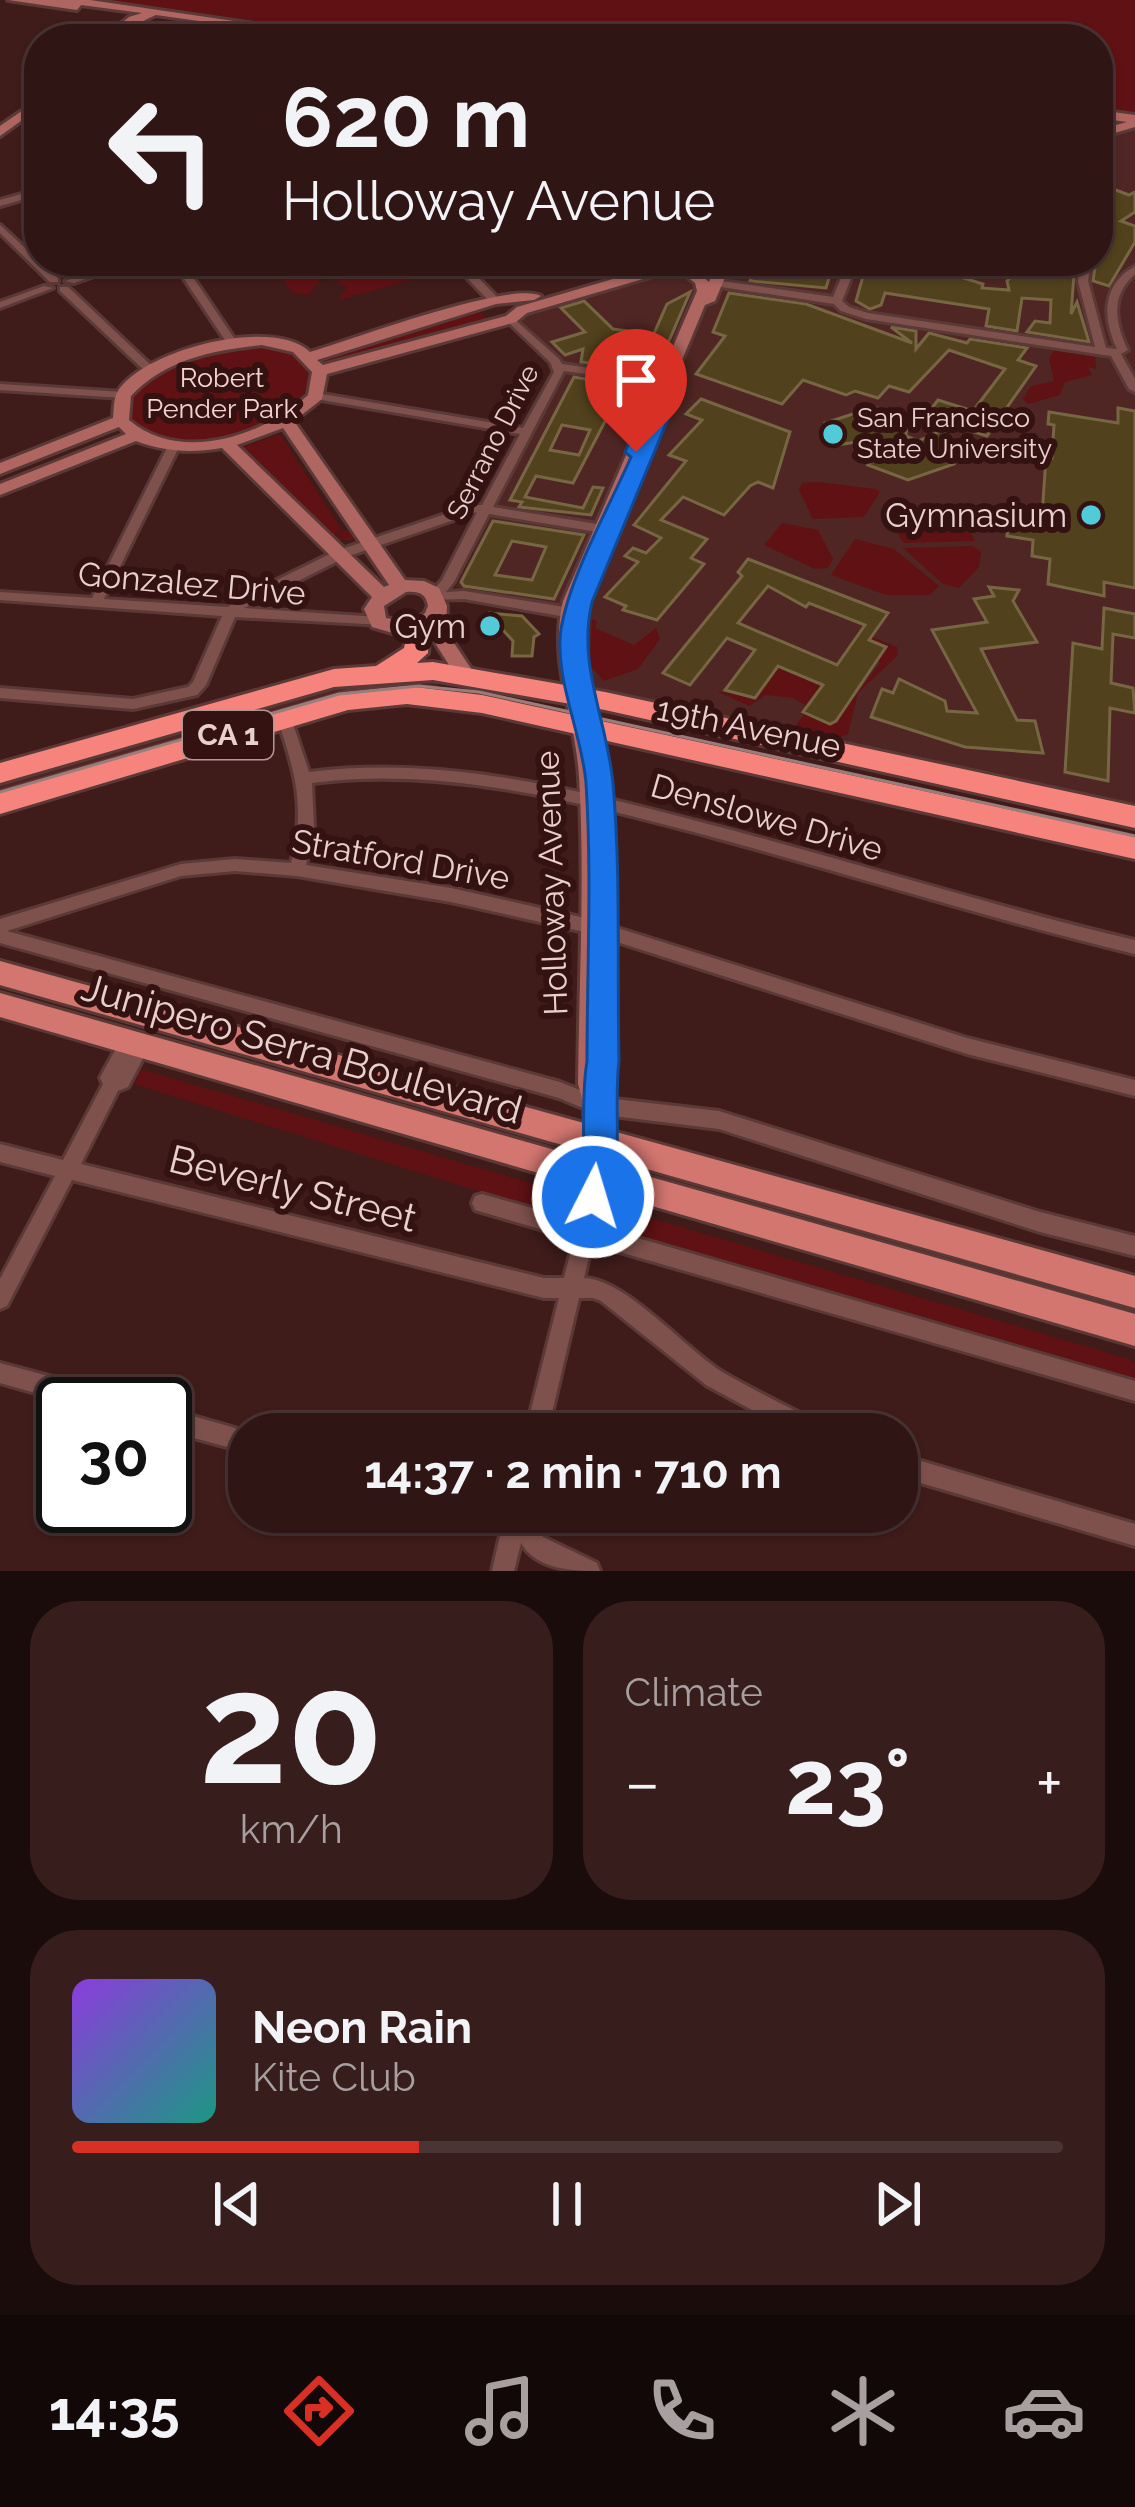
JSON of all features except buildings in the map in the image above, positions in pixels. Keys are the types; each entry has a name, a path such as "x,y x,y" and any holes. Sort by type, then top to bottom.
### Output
{"highway":[{"path":"361,674 410,658 418,647 410,633"},
{"name":"19th Avenue","path":"0,773 292,689 361,674 577,696 1135,817"},
{"name":"19th Avenue","path":"0,803 284,718 457,682 586,728 1135,848"}],"main road":[{"name":"Junipero Serra Boulevard","path":"0,973 1135,1292"},
{"name":"Junipero Serra Boulevard","path":"0,1005 1135,1330"}],"street":[{"path":"13,0 216,24"},
{"path":"46,0 242,23"},
{"path":"67,0 248,24"},
{"path":"91,9 122,18 121,24"},
{"path":"133,24 145,15"},
{"path":"149,24 216,24"},
{"path":"0,132 24,114"},
{"path":"0,227 24,250"},
{"path":"745,276 837,301 866,316 1115,353 1123,350 1109,325 1112,298 1118,282 1135,269"},
{"path":"51,276 151,371"},
{"path":"0,305 84,276"},
{"path":"187,276 233,344"},
{"name":"Serrano Drive","path":"435,602 559,367 470,276"},
{"path":"503,310 608,276"},
{"path":"527,433 316,395 285,420 225,442 173,447 134,436 121,422 118,406 123,395 151,371 233,344 276,343 316,363 631,276"},
{"name":"Holloway Avenue","path":"541,1413 599,1176 597,1105 602,1084 595,802 577,696 573,614 603,529 704,290 694,276"},
{"name":"Holloway Avenue","path":"573,614 712,276"},
{"path":"837,301 847,276"},
{"path":"1084,276 1100,350"},
{"path":"1115,353 1135,389"},
{"path":"316,363 316,395"},
{"path":"559,367 669,382"},
{"path":"0,387 123,395"},
{"path":"285,420 372,543 391,591"},
{"path":"0,469 121,422"},
{"path":"0,490 134,436"},
{"path":"225,442 341,554 391,591"},
{"path":"96,602 173,447"},
{"path":"0,693 142,704 199,685 230,613 341,554 487,507 603,529"},
{"path":"420,588 435,602 436,628 457,682 439,653 410,633 379,622 374,609 391,591 420,588"},
{"path":"410,633 420,627 435,602 464,595 573,614"},
{"name":"Gonzalez Drive","path":"0,596 379,622"},
{"path":"284,718 306,778 309,826 297,870"},
{"name":"Denslowe Drive","path":"306,778 403,769 595,802 699,825 928,896 1135,946"},
{"name":"Stratford Drive","path":"0,926 182,870 235,865 297,870 595,927 968,1046 1135,1088"},
{"name":"Junipero Serra Boulevard","path":"0,936 560,1090 597,1105 719,1120 1040,1222 1135,1246"},
{"path":"0,1299 112,1085 122,1081 135,1043"},
{"name":"Beverly Street","path":"0,1153 544,1288 593,1288 608,1294 713,1378 779,1413"},
{"path":"482,1203 1135,1391"},
{"path":"0,1373 36,1383"},
{"path":"192,1426 228,1436"},
{"path":"918,1471 1135,1535"},
{"path":"503,1571 510,1533"},
{"path":"527,1533 536,1545 589,1571"}],"shaded area":[{"name":"San Francisco State University","path":"1113,125 1135,129 1135,805 596,688 585,660 589,610 554,608 456,587 561,374 556,360 518,322 527,309 629,276 1113,276"},
{"path":"440,678 436,690 421,689 0,796 0,782 342,683"}],"green space":[{"path":"75,0 1135,0 1135,116 1113,113 1113,24 263,24"},
{"path":"280,276 337,276 331,281 321,279 308,295 293,293"},
{"path":"344,276 417,276 338,300 347,287 336,282"},
{"path":"479,311 487,319 327,365 320,356"},
{"name":"Robert Pender Park","path":"269,345 292,350 314,368 309,397 269,422 220,439 195,442 171,441 130,419 129,397 176,365 230,349"},
{"path":"1056,348 1095,351 1096,369 1088,367 1092,375 1065,382 1060,395 1028,404 1023,399 1031,386 1054,381 1049,358"},
{"path":"280,434 342,530 356,533 354,540 337,540 340,529 333,539 239,448"},
{"path":"802,483 880,492 864,517 813,519 799,490"},
{"path":"965,522 975,541 904,543 890,523"},
{"path":"782,523 818,530 833,559 828,568 815,569 764,545"},
{"path":"855,539 894,549 939,586 930,595 886,595 831,575"},
{"path":"973,546 981,552 979,567 959,588 943,584 903,548"},
{"path":"592,619 597,621 595,628 634,645 656,628 660,639 638,669 604,681 590,665"},
{"path":"855,630 897,647 898,655 858,693 848,734 838,738 800,729 797,724 805,713 829,724 837,720 880,663 877,660 885,647"},
{"path":"779,666 823,685 807,706 793,698 766,695 749,706 717,691 755,698"},
{"path":"141,1069 565,1193 555,1215 134,1084"},
{"path":"630,1212 1129,1359 1135,1362 1135,1379 629,1234"}],"tram line":[{"path":"0,792 339,694 419,686 479,692 1135,836"}],"place":[{"name":"San Francisco State University","path":"833,434"},
{"name":"Gymnasium","path":"1091,515"},
{"name":"Gym","path":"490,626"}],"route":[{"path":"593,1197 600,1175 597,1105 603,1061 600,788 595,742 575,674 573,630 580,602 673,383 665,382 636,452"}]}
